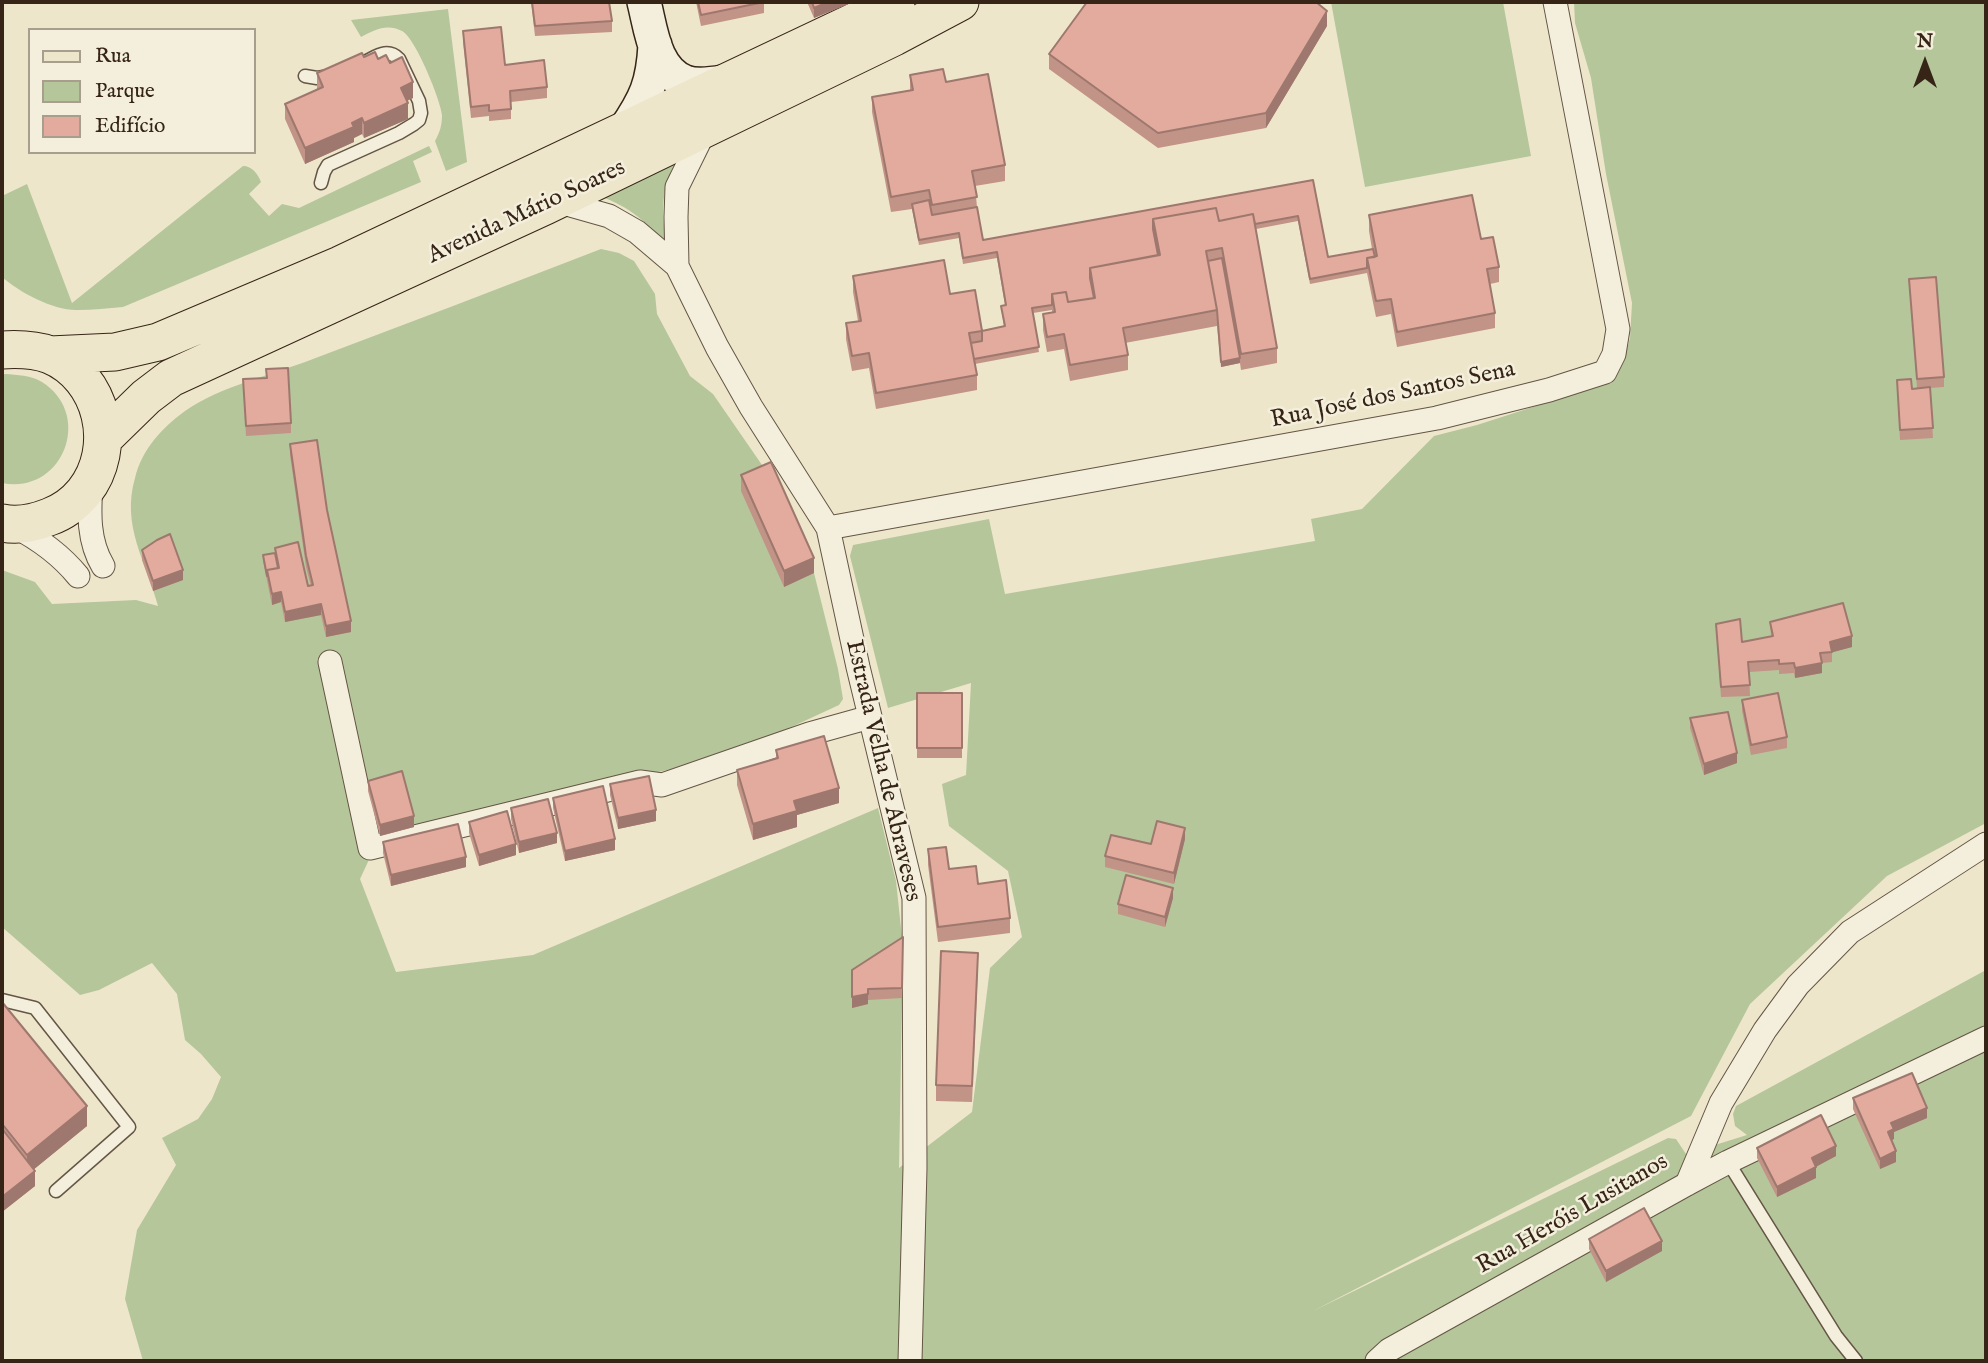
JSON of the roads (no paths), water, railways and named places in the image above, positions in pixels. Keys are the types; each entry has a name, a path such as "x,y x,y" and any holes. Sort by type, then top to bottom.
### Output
{"main road":[{"name":"Avenida Mário Soares","path":"22,348 115,352 158,342 340,265 896,2"},
{"name":"Avenida Mário Soares","path":"104,438 146,397 171,378 556,201 894,37 960,2"},
{"path":"6,524 34,523 57,514 76,501 91,482 100,461 104,438 100,412 90,388 72,369 22,348"}],"street":[{"path":"644,2 655,45 663,64 674,76 687,83 729,81"},
{"name":"Rua José dos Santos Sena","path":"828,528 1437,418 1549,390 1605,372 1615,354 1618,329 1558,6"},
{"path":"624,131 649,88 654,68 655,45"},
{"path":"677,266 677,187 706,128"},
{"path":"556,201 609,216 637,232 677,266"},
{"name":"Estrada Velha de Abraveses","path":"677,266 751,407 828,528 914,898 915,1168 910,1361"},
{"path":"91,482 89,514 92,538 95,553 103,566"},
{"path":"6,524 37,538 78,576"},
{"path":"330,662 370,848 640,782 662,785 808,734 870,717"},
{"name":"Rua Heróis Lusitanos","path":"1377,1361 1389,1350 1687,1184 1721,1103 1765,1030 1798,985 1850,932 1986,844"},
{"path":"1687,1184 1986,1038"}],"lane":[{"path":"305,76 329,77 389,52 399,59 419,101 421,113 414,124 328,165 321,183"},
{"path":"2,1000 35,1008 129,1127 56,1191"},
{"path":"1728,1162 1836,1336 1856,1361"}]}
